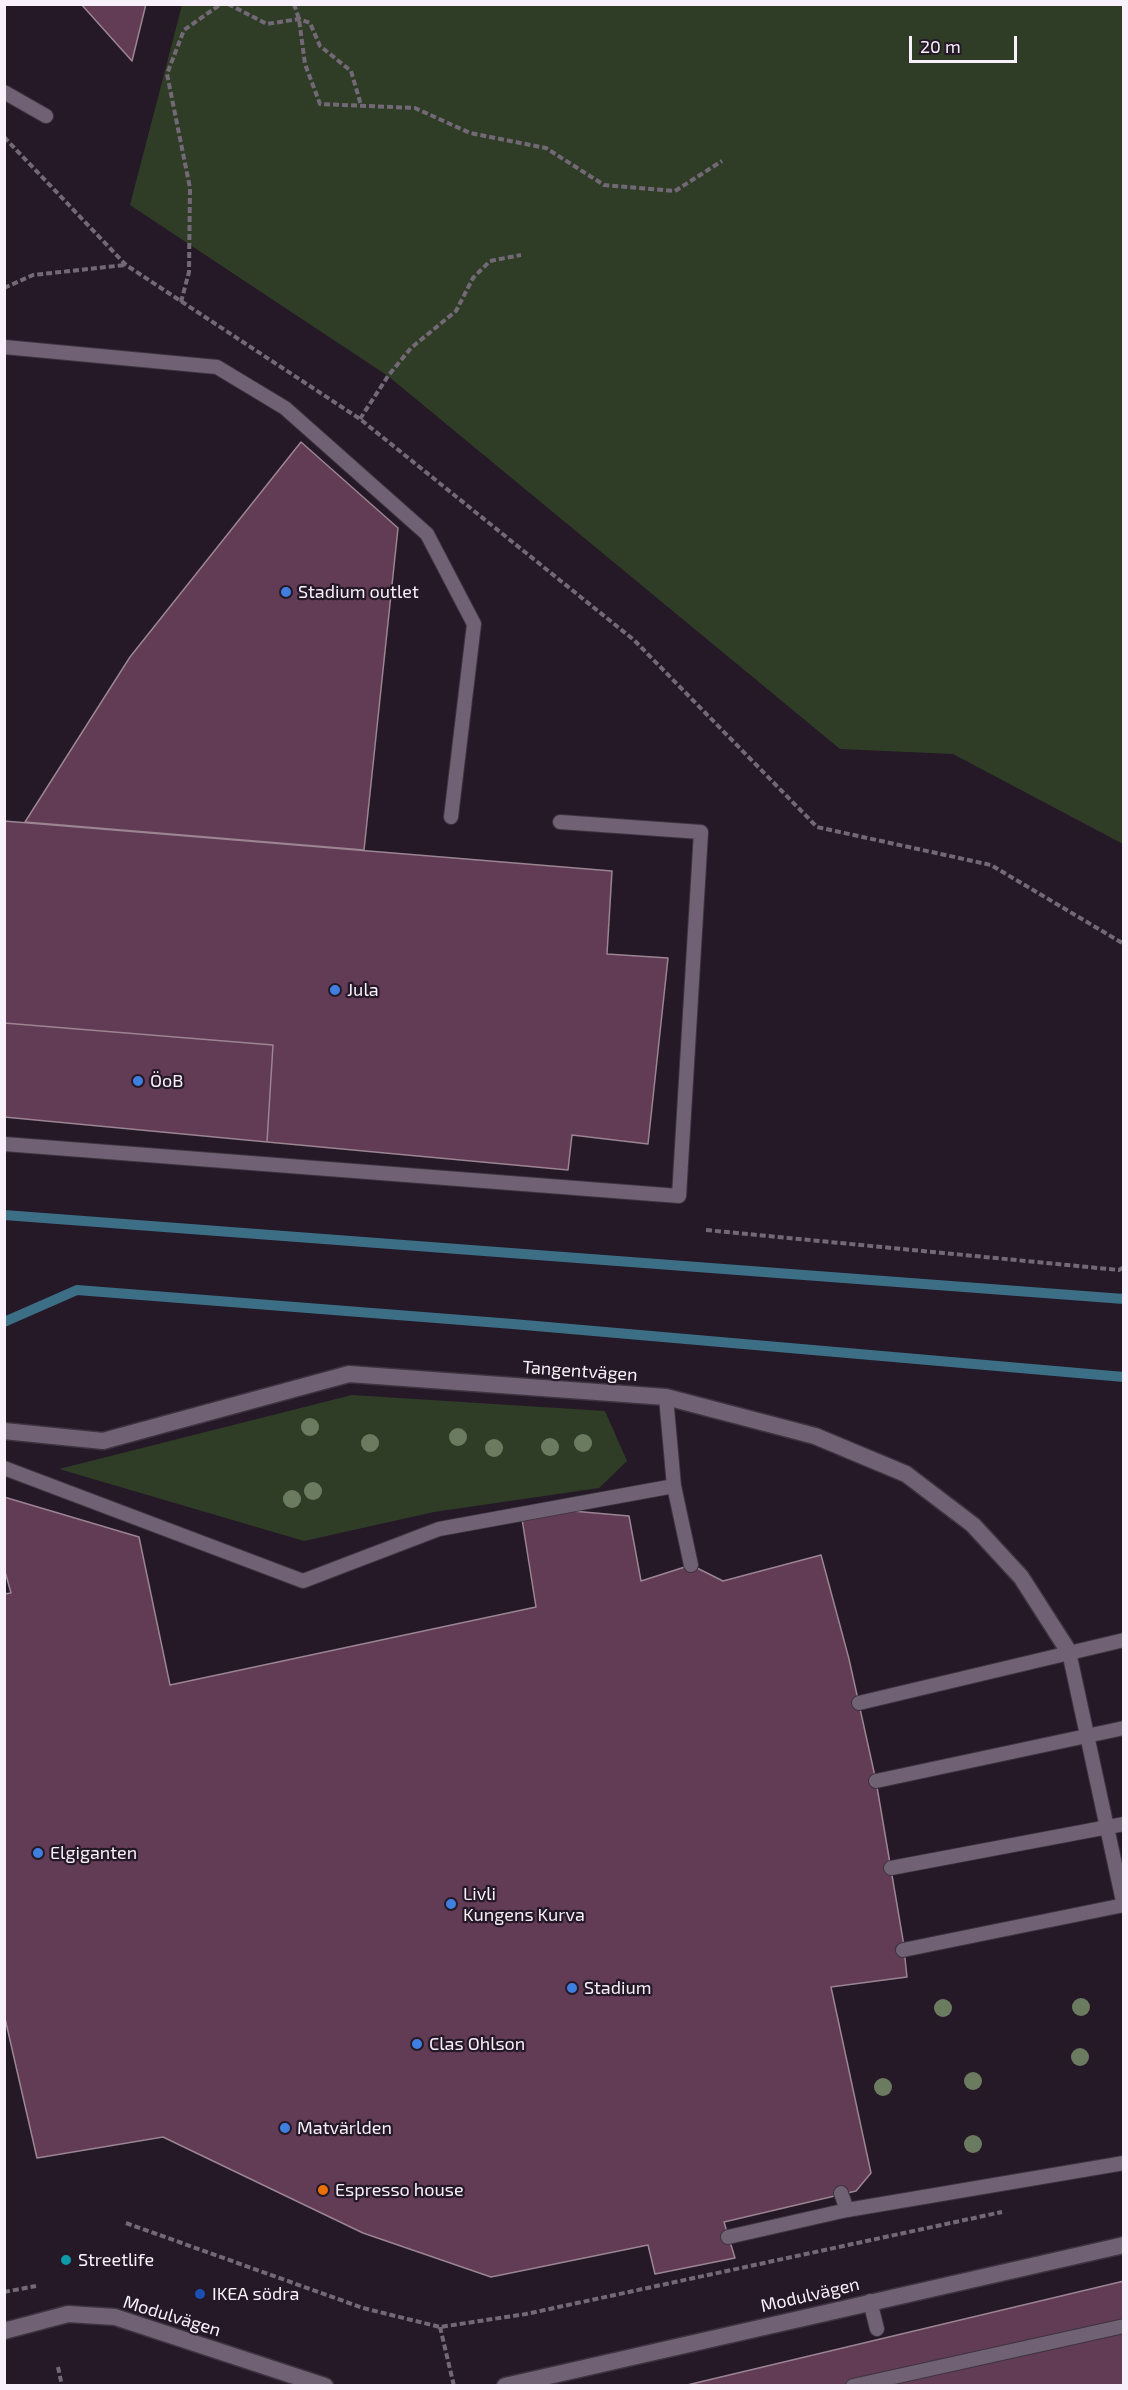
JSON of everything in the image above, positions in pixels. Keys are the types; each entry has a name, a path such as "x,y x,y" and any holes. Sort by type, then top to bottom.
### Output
{"street":[{"name":"Tangentvägen","path":"4,1431 103,1441 349,1374 666,1397 815,1436 906,1474 973,1525 1021,1576 1069,1652"},
{"name":"Modulvägen","path":"505,2385 1124,2245"},
{"name":"Modulvägen","path":"4,2331 68,2314 115,2317 325,2385"}],"lane":[{"path":"4,92 46,116"},
{"path":"4,347 217,367 285,408 427,534 474,624 451,817"},
{"path":"4,1144 679,1196 701,832 560,822"},
{"path":"666,1397 674,1486 692,1565"},
{"path":"4,1468 303,1581 439,1529 674,1486"},
{"path":"860,1702 1124,1640"},
{"path":"903,1950 1123,1906 1069,1652"},
{"path":"876,1781 1124,1728"},
{"path":"891,1868 1124,1824"},
{"path":"728,2237 847,2210 1124,2163"},
{"path":"841,2193 847,2210"},
{"path":"870,2301 877,2329"},
{"path":"853,2385 885,2382 1124,2326"}],"path":[{"path":"181,302 189,272 190,188 166,74 184,30 221,4"},
{"path":"228,4 267,24 299,19 310,23 320,46 351,71 361,105"},
{"path":"294,4 299,19 305,64 320,104 415,108 470,133 546,148 604,185 675,192 722,161"},
{"path":"4,137 126,265 360,419 634,640 817,827 991,865 1124,944"},
{"path":"360,419 388,376 411,348 456,311 473,278 490,261 521,255"},
{"path":"4,288 33,275 126,265"},
{"path":"706,1230 1107,1269 1124,1268"},
{"path":"126,2223 363,2308 440,2327 526,2314 1009,2211"},
{"path":"4,2292 36,2286"},
{"path":"440,2327 454,2385"},
{"path":"58,2367 62,2385"}],"green space":[{"path":"182,5 1123,5 1123,844 953,754 840,749 388,376 130,205"},
{"path":"352,1395 605,1411 627,1461 599,1488 434,1512 304,1541 59,1469"}],"building":[{"path":"81,4 146,4 132,61"},
{"name":"Stadium outlet","path":"301,442 398,528 364,850 25,822 130,657"},
{"name":"Jula","path":"4,821 612,871 607,954 668,958 648,1144 572,1135 568,1170 267,1142 273,1045 4,1023"},
{"name":"ÖoB","path":"4,1023 273,1045 267,1142 4,1117"},
{"name":"Livli Kungens Kurva","path":"4,1497 139,1537 170,1685 536,1607 522,1519 561,1510 629,1516 641,1581 691,1565 723,1581 821,1555 849,1659 876,1781 903,1940 907,1977 831,1987 871,2173 856,2191 724,2222 735,2258 655,2274 648,2245 491,2277 363,2233 163,2137 37,2158 4,2014 4,1594 11,1593 4,1568"},
{"path":"1124,2281 1124,2386 683,2386"}],"waterway":[{"path":"4,1215 1124,1299"},
{"path":"4,1322 77,1290 513,1324 1124,1377"}],"place":[{"name":"Stadium outlet","path":"286,592"},
{"name":"Jula","path":"335,990"},
{"name":"ÖoB","path":"138,1081"},
{"name":"Elgiganten","path":"38,1853"},
{"name":"Livli Kungens Kurva","path":"451,1904"},
{"name":"Stadium","path":"572,1988"},
{"name":"Clas Ohlson","path":"417,2044"},
{"name":"Matvärlden","path":"285,2128"},
{"name":"Espresso house","path":"323,2190"},
{"name":"Streetlife","path":"66,2260"},
{"name":"IKEA södra","path":"200,2294"}]}
